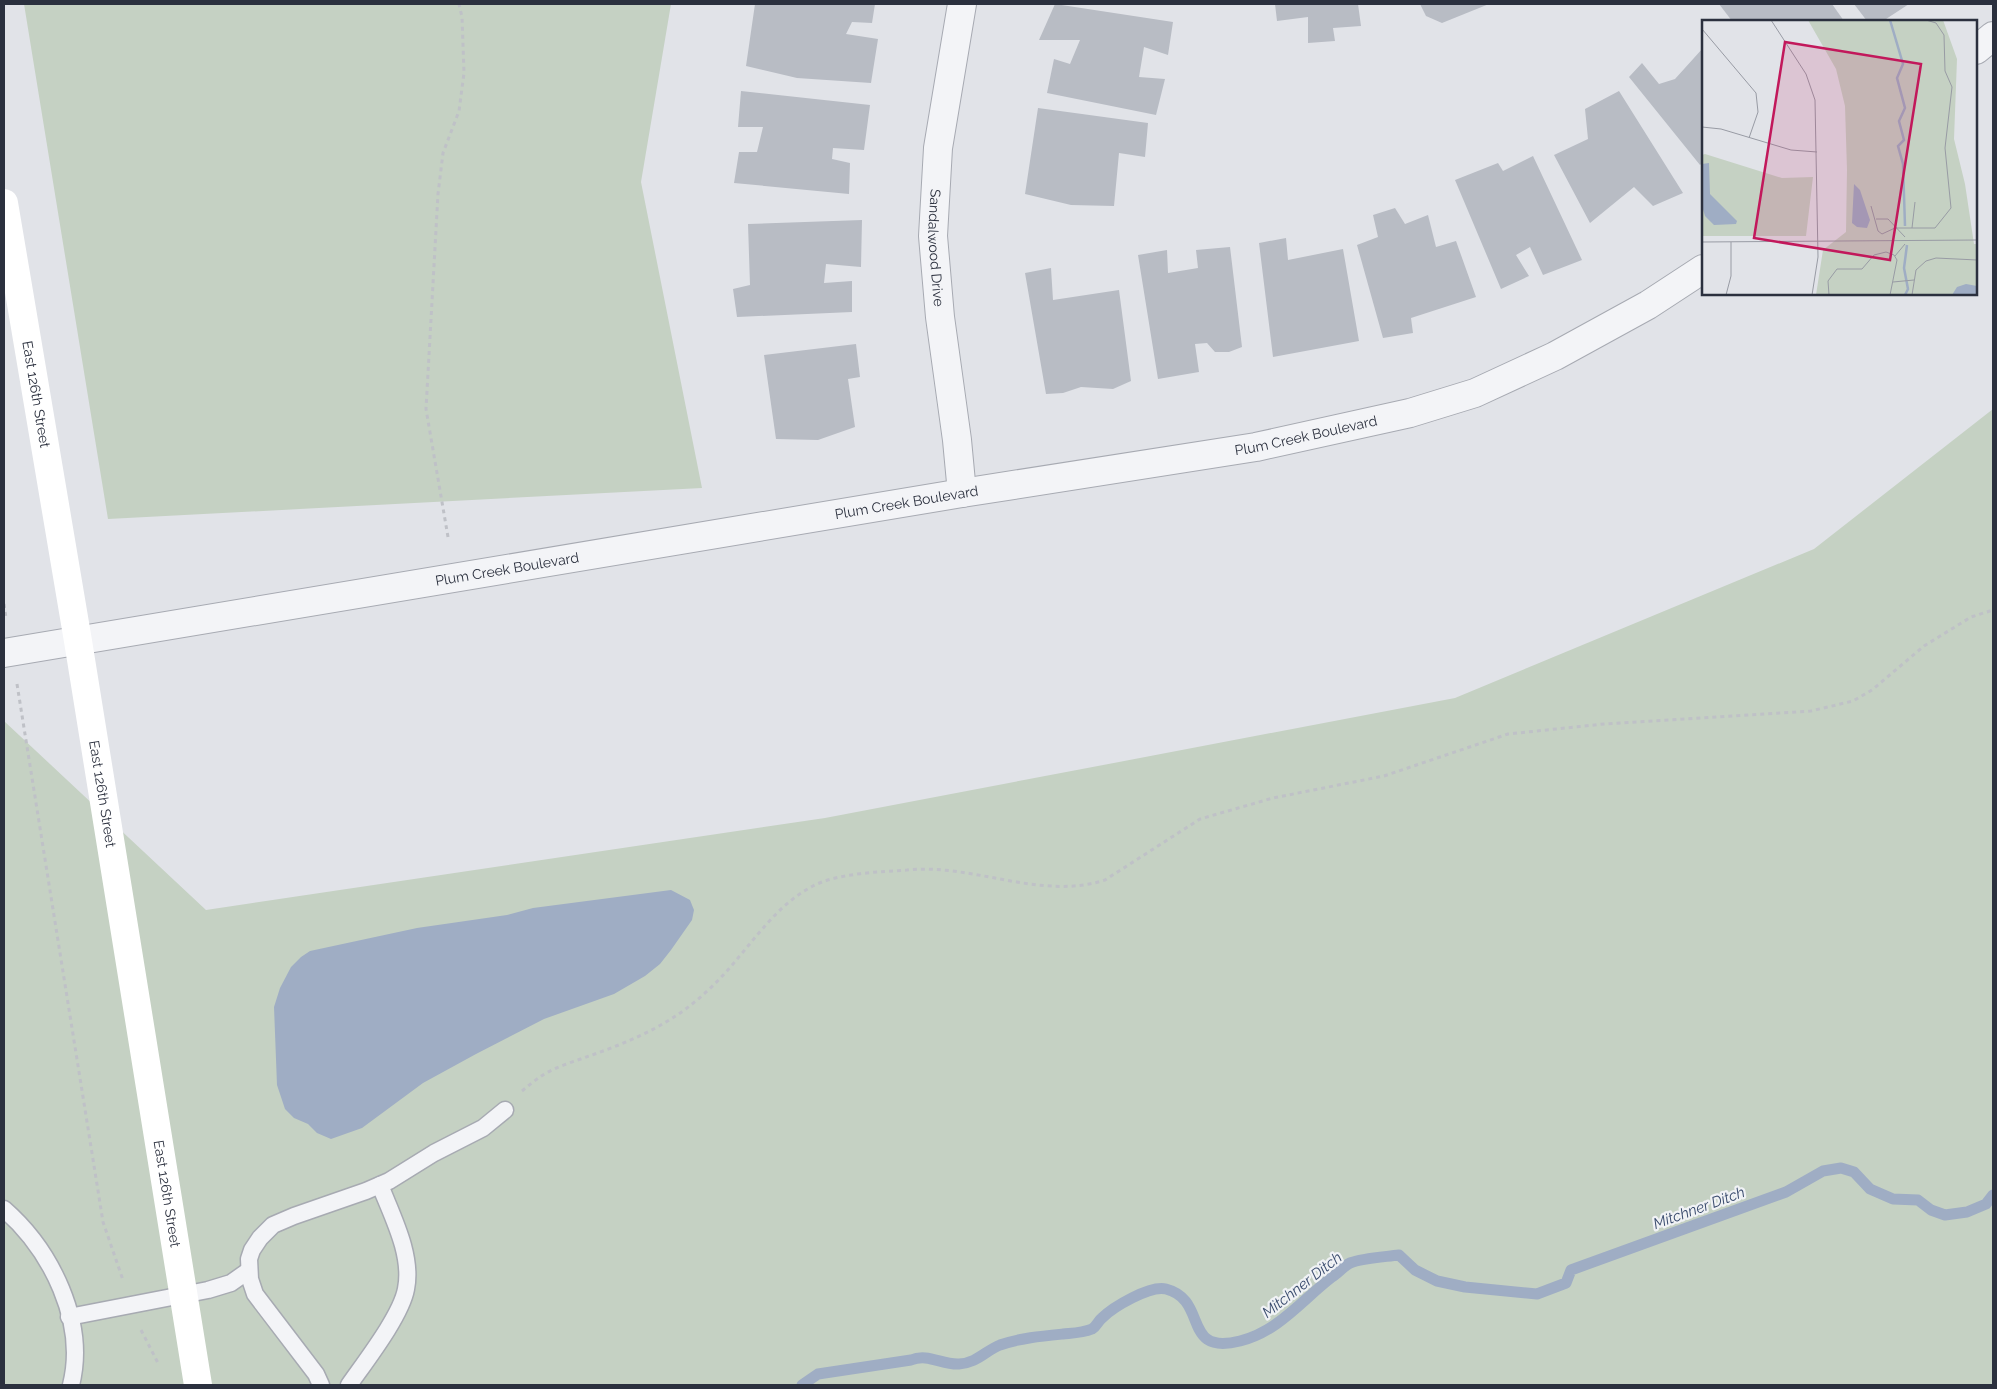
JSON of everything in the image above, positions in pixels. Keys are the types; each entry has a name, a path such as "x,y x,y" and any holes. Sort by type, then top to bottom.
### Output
{"street":[{"name":"Sandalwood Drive","path":"962,4 938,148 933,236 940,317 957,440 962,493"},
{"path":"1977,49 1993,36"},
{"name":"East 126th Street","path":"4,203 78,641 197,1379"},
{"name":"Plum Creek Boulevard","path":"8,653 962,493 1256,447 1410,413 1475,393 1555,356 1648,305 1702,269"}],"lane":[{"path":"321,1385 316,1374 255,1294 248,1271 252,1250 260,1238 273,1225 389,1182 434,1153 460,1142 483,1128 505,1110"},
{"path":"349,1385 394,1318 407,1289 405,1256 380,1185"},
{"path":"4,1209 19,1223 47,1260 60,1287 73,1333 74,1360 71,1385"},
{"path":"69,1317 183,1295 231,1283 248,1271"}],"path":[{"path":"448,537 426,409 439,186 443,153 459,110 464,73 462,17 459,4"},
{"path":"4,604 8,653 103,1222 143,1336 162,1369"},
{"path":"505,1110 517,1096 540,1076 564,1065 620,1045 654,1029 694,1002 717,982 788,902 812,886 840,877 910,869 980,874 1044,886 1088,886 1105,880 1173,835 1200,820 1273,798 1384,776 1508,734 1604,724 1811,711 1854,701 1872,690 1924,646 1971,617 1993,610"}],"green space":[{"path":"24,4 671,4 641,182 702,488 108,519"},
{"path":"1993,409 1993,1385 4,1385 4,721 206,910 825,818 1455,698 1814,549"}],"water":[{"path":"671,890 690,900 694,910 692,920 660,964 645,976 614,994 544,1019 423,1083 362,1128 331,1139 317,1133 308,1124 294,1118 285,1109 277,1085 274,1007 280,988 291,967 310,951 417,928 507,915 533,908"}],"building":[{"path":"755,4 875,4 872,23 852,22 846,34 878,39 871,83 797,78 746,66"},
{"path":"1055,4 1173,22 1168,55 1144,47 1139,77 1165,79 1156,115 1047,93 1054,59 1070,64 1080,40 1039,40"},
{"path":"1275,4 1358,4 1361,26 1333,28 1335,41 1308,43 1308,17 1277,21"},
{"path":"1420,4 1489,4 1442,23 1426,16"},
{"path":"1719,4 1832,4 1843,20 1731,20"},
{"path":"1854,4 1909,4 1885,20 1866,20"},
{"path":"1702,49 1702,163 1700,165 1629,77 1642,63 1659,84 1675,79"},
{"path":"741,91 870,105 864,150 833,148 832,159 850,163 849,194 734,183 739,152 757,152 763,127 738,127"},
{"path":"1619,91 1683,193 1653,206 1634,187 1590,223 1554,155 1588,139 1585,109"},
{"path":"1038,108 1148,123 1145,157 1119,153 1114,206 1071,205 1025,194"},
{"path":"1533,156 1582,260 1543,275 1530,247 1516,255 1529,276 1501,289 1455,180 1498,163 1503,171"},
{"path":"1395,208 1405,224 1428,215 1436,247 1456,241 1476,297 1411,318 1413,333 1383,338 1357,245 1378,237 1373,215"},
{"path":"862,220 861,267 826,264 824,283 852,281 852,312 737,317 733,289 750,285 748,224"},
{"path":"1286,238 1288,260 1343,249 1359,341 1273,357 1259,243"},
{"path":"1230,247 1242,347 1229,352 1215,352 1207,343 1195,344 1199,372 1158,379 1138,255 1167,250 1168,273 1198,268 1196,250"},
{"path":"1051,268 1053,300 1119,290 1131,381 1113,389 1081,387 1063,393 1046,394 1025,273"},
{"path":"856,344 860,377 848,379 855,427 818,440 776,439 764,355"}],"waterway":[{"name":"Mitchner Ditch","path":"802,1385 818,1374 917,1358 929,1358 953,1364 965,1363 1000,1345 1031,1338 1078,1333 1094,1328 1107,1313 1123,1303 1151,1290 1159,1289 1166,1289 1179,1295 1193,1314 1202,1334 1210,1341 1222,1344 1240,1341 1267,1330 1348,1264 1374,1258 1399,1255 1415,1270 1437,1281 1465,1287 1537,1294 1566,1283 1571,1270 1786,1192 1823,1171 1841,1168 1854,1172 1870,1189 1893,1199 1918,1200 1931,1210 1945,1215 1967,1212 1986,1204 1993,1195"}]}
